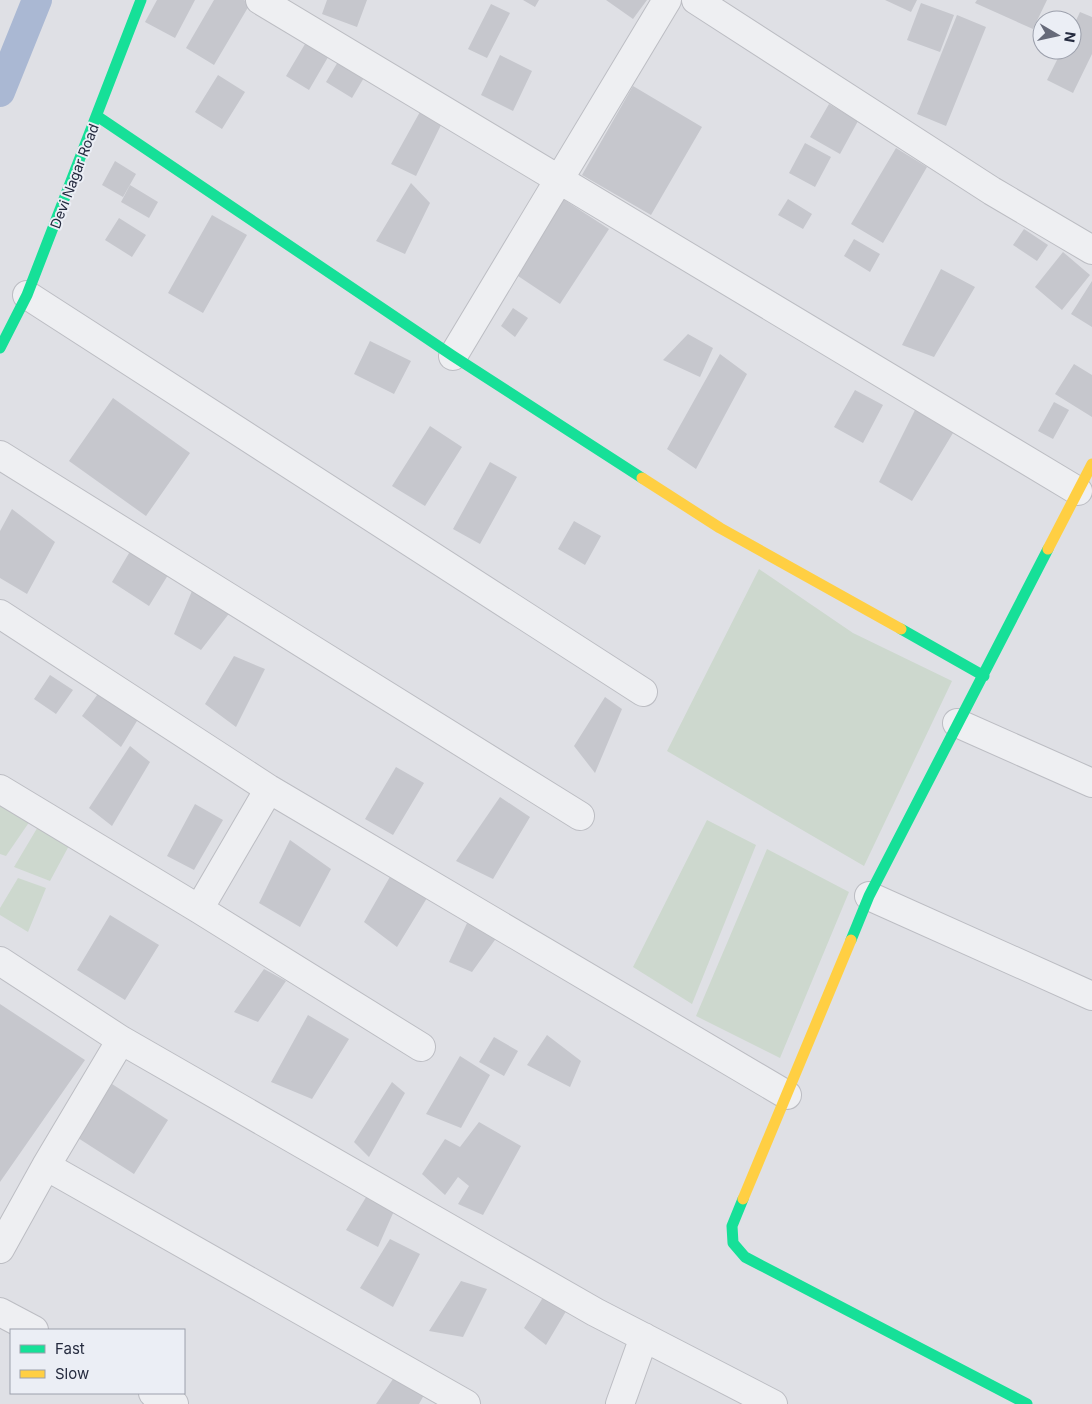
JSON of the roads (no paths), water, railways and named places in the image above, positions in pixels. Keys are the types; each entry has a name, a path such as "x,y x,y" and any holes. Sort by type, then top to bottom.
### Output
{"street":[{"name":"Devi Nagar Road","path":"0,348 27,295 142,0"},
{"path":"260,0 1078,491"},
{"path":"453,356 667,0"},
{"path":"696,0 992,191 1092,250"},
{"path":"97,116 453,356 720,528 984,676"},
{"path":"27,295 643,692"},
{"path":"0,455 580,816"},
{"path":"1027,1404 746,1257 733,1243 732,1226 868,896 957,723 984,676 1092,464"},
{"path":"0,614 269,789 787,1095"},
{"path":"957,723 1092,783"},
{"path":"0,789 199,909 421,1047"},
{"path":"199,909 269,789"},
{"path":"868,896 1092,996"},
{"path":"0,961 121,1040 595,1312 773,1404"},
{"path":"0,1249 46,1166 121,1040"},
{"path":"46,1166 466,1404"},
{"path":"0,1312 32,1329"},
{"path":"620,1404 644,1338"},
{"path":"154,1394 174,1404"}],"waterway":[{"path":"0,92 37,0"}]}
